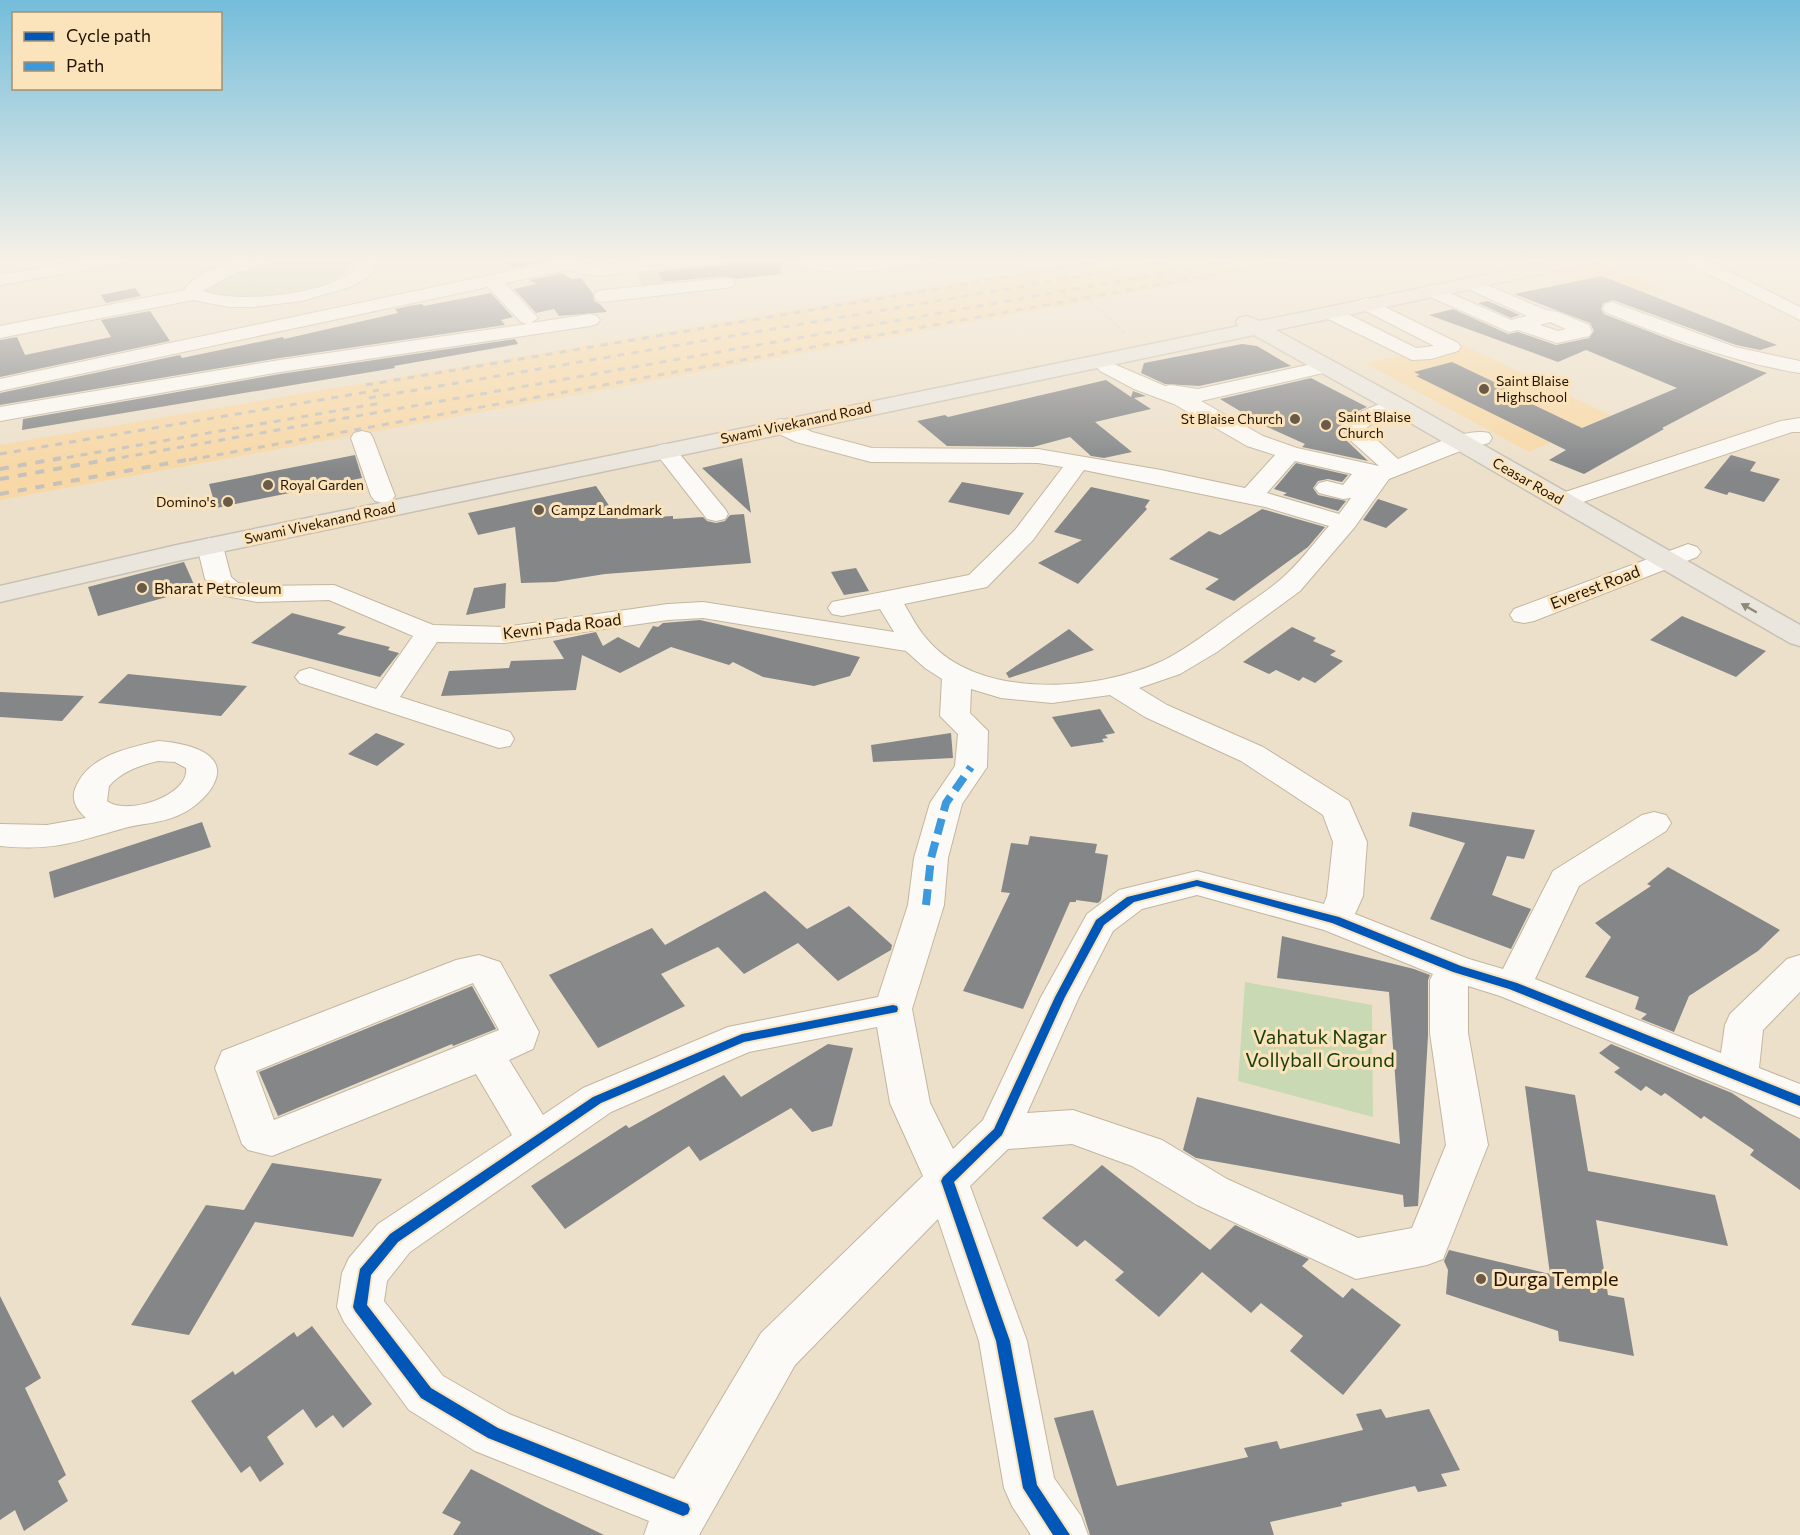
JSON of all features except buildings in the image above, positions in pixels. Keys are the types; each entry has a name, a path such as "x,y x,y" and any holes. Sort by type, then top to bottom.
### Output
{"main road":[{"name":"Swami Vivekanand Road","path":"0,578 173,546 210,546 1094,359 1132,347 1214,330"},
{"name":"Ceasar Road","path":"1268,330 1325,367 1398,406 1471,440"},
{"name":"Ceasar Road","path":"1271,330 1677,556 1800,612"},
{"name":"Swami Vivekanand Road","path":"0,594 173,546 383,496 1094,359"},
{"name":"Ceasar Road","path":"1677,556 1800,637"}],"street":[{"path":"0,385 255,330"},
{"path":"0,414 280,366 525,330"},
{"path":"1364,330 1412,354 1424,355 1451,347 1417,330"},
{"path":"1534,330 1557,337 1582,332 1582,330"},
{"path":"1668,330 1707,345 1765,362 1800,367"},
{"path":"1550,336 1555,340 1578,347"},
{"path":"1132,347 1134,366 1147,378 1172,391 1191,395 1325,367"},
{"path":"1094,359 1141,385 1182,399 1255,441 1290,453 1375,469"},
{"path":"1375,469 1354,430 1354,424 1365,417 1398,406"},
{"path":"1571,498 1789,426 1800,425"},
{"path":"781,426 804,436 871,455 1038,456 1254,492 1347,493 1375,469 1471,440"},
{"path":"1272,432 1323,449 1342,451 1375,469"},
{"path":"362,438 383,496"},
{"path":"665,451 716,514"},
{"path":"1254,492 1290,453"},
{"path":"842,608 978,581 1024,535 1078,462"},
{"path":"887,598 915,644 934,662 957,676 1001,689 1052,694 1115,686 1170,668 1207,646 1291,585 1344,523 1375,469"},
{"path":"1315,492 1344,523"},
{"name":"Kevni Pada Road","path":"210,546 219,582 229,590 252,595 320,590 334,593 429,633 505,635 668,612 703,610 915,644"},
{"name":"Everest Road","path":"1524,615 1677,556"},
{"path":"382,701 429,633"},
{"path":"957,676 956,716 973,731 971,767 946,803 931,858 926,905 893,1009 910,1103 947,1181 1003,1341 1030,1488 1062,1535"},
{"path":"310,677 499,739"},
{"path":"1115,686 1156,711 1252,754 1337,808 1350,842 1345,896 1335,920"},
{"path":"0,835 49,838 73,834 118,817"},
{"path":"1513,986 1565,879 1654,823"},
{"path":"893,1009 742,1038 597,1100 394,1238 365,1273 360,1307 426,1393 493,1432 676,1522 778,1349 998,1132 1060,997 1100,923 1131,899 1197,883 1335,920 1457,969 1513,986 1800,1101"},
{"path":"480,969 487,972 520,1032 519,1038 485,1054 272,1138 263,1138 257,1132 235,1068 236,1062 244,1058 469,970 480,969"},
{"path":"998,1132 1073,1127 1146,1153 1212,1192 1356,1259 1427,1245 1467,1145 1449,1033 1449,980 1457,969"},
{"path":"1738,1077 1744,1024 1800,969"},
{"path":"485,1054 537,1140"}],"path":[{"path":"1116,330 1132,347"}],"shaded area":[{"path":"679,330 932,330 0,500 0,445"},
{"name":"Saint Blaise Highschool","path":"1463,345 1610,415 1529,452 1365,363"}],"green space":[{"name":"Vahatuk Nagar Vollyball Ground","path":"1245,982 1372,1005 1373,1117 1238,1081"}],"railway":[{"path":"366,385 695,330"},
{"path":"369,398 769,330"},
{"path":"108,460 845,330"},
{"path":"189,460 909,330"},
{"path":"0,454 379,390"},
{"path":"53,460 381,403"},
{"path":"0,469 61,458"},
{"path":"0,479 117,458"},
{"path":"0,494 197,458"}],"marked path":[{"path":"926,905 931,858 946,803 971,767"}],"cycle path":[{"path":"1062,1535 1030,1488 1003,1341 947,1181 998,1132 1060,997 1100,923 1131,899 1197,883 1335,920 1457,969 1513,986 1800,1101"},
{"path":"683,1509 493,1433 426,1393 360,1307 365,1273 394,1238 597,1100 742,1038 893,1009"}],"place":[{"name":"Saint Blaise Highschool","path":"1484,389"},
{"name":"St Blaise Church","path":"1295,419"},
{"name":"Saint Blaise Church","path":"1326,425"},
{"name":"Royal Garden","path":"268,485"},
{"name":"Domino's","path":"228,502"},
{"name":"Campz Landmark","path":"539,510"},
{"name":"Bharat Petroleum","path":"142,588"},
{"name":"Durga Temple","path":"1481,1279"}]}
